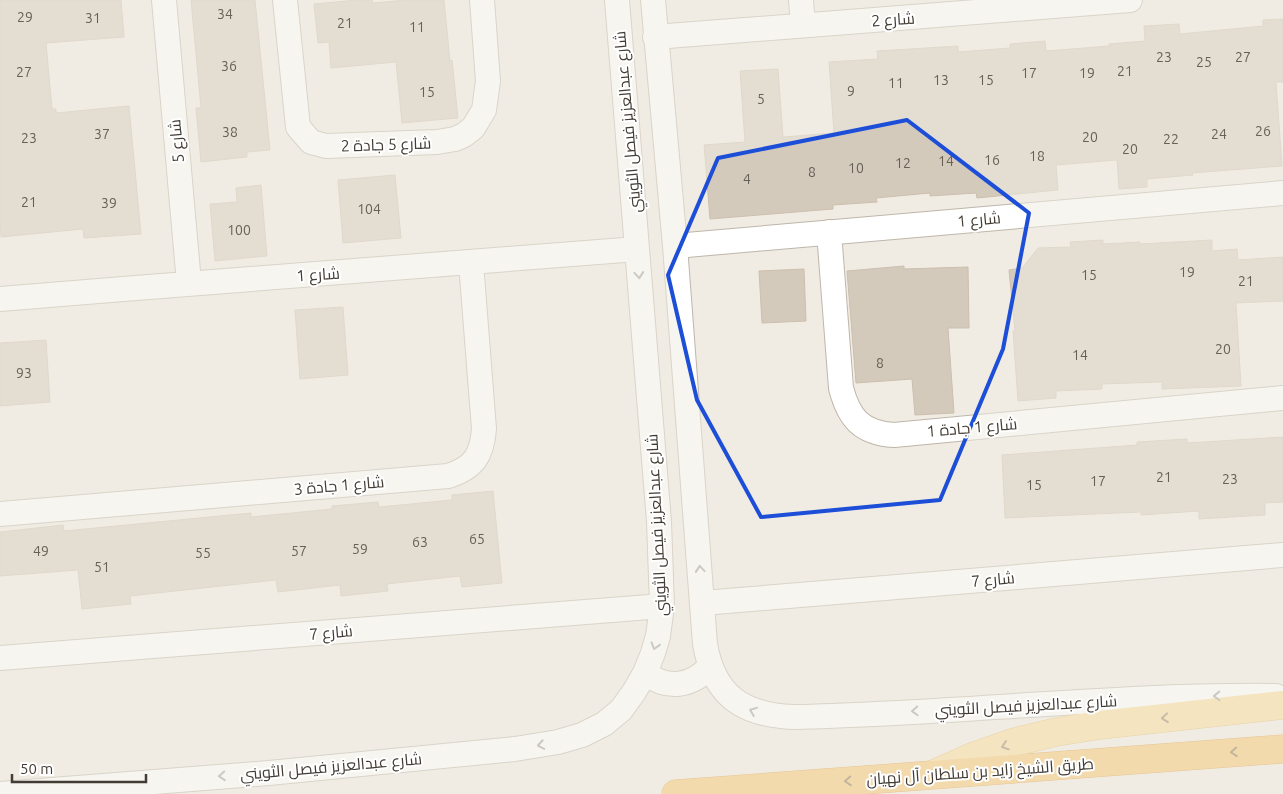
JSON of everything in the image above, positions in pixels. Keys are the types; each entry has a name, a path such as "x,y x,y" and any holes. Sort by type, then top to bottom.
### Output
{"highway":[{"name":"طريق الشيخ زايد بن سلطان آل نهيان","path":"676,794 1283,749"}],"main road":[{"path":"931,775 1006,745 1056,732 1100,725 1283,705"}],"street":[{"name":"شارع 5","path":"164,0 189,283"},
{"name":"شارع 5 جادة 2","path":"285,0 298,127 311,142 326,146 437,142 455,139 473,128 484,110 488,81 482,0"},
{"name":"شارع عبدالعزيز فيصل الثويني","path":"0,794 269,773 537,746 582,735 604,724 621,710 645,673 658,636 662,606 659,522 617,0"},
{"name":"شارع عبدالعزيز فيصل الثويني","path":"653,0 675,246 705,644 714,676 726,692 741,705 760,714 786,717 1139,699 1237,695 1283,696"},
{"path":"801,0 803,25"},
{"name":"شارع 2","path":"655,37 1010,5 1130,0"},
{"name":"شارع 1","path":"675,246 1283,193"},
{"name":"شارع 1 جادة 1","path":"829,232 841,388 844,400 853,416 861,426 871,432 894,435 1283,398"},
{"name":"شارع 1","path":"0,299 637,249"},
{"name":"شارع 1 جادة 3","path":"0,514 448,476 463,470 479,453 484,428 471,263"},
{"path":"659,522 677,519 696,520"},
{"name":"شارع 7","path":"703,603 1283,555"},
{"name":"شارع 7","path":"0,658 662,606"},
{"path":"645,673 661,682 679,685 696,679 710,666"}],"highlighted area":[{"path":"907,120 1029,213 1003,349 940,500 761,517 697,400 668,275 718,158"}],"building":[{"path":"0,0 121,0 124,37 46,43 52,109 56,109 56,113 129,106 141,234 84,238 83,229 1,237"},
{"path":"191,0 255,0 270,150 247,152 247,157 201,162 196,108 201,108"},
{"path":"372,0 373,3 406,0 444,0 458,118 402,123 396,62 331,68 329,42 318,43 314,4"},
{"path":"1283,19 1283,82 1276,82 1282,166 1192,173 1193,175 1147,179 1147,187 1119,189 1117,160 1056,165 1058,190 977,198 976,193 930,196 930,193 876,198 877,202 833,205 833,209 710,219 704,145 745,142 740,71 778,69 783,137 834,133 829,62 878,59 877,51 958,46 958,52 1010,48 1010,44 1045,41 1046,51 1109,46 1109,44 1145,41 1144,26 1179,24 1180,34 1263,26 1263,20"},
{"path":"395,175 401,238 343,243 338,180"},
{"path":"261,185 267,256 215,261 210,204 237,202 236,188"},
{"path":"1103,240 1103,244 1140,242 1140,244 1212,240 1212,251 1237,249 1238,260 1283,257 1283,301 1236,303 1241,386 1162,389 1162,382 1102,384 1102,389 1056,391 1056,398 1018,401 1013,331 1015,331 1009,270 1022,268 1038,248 1071,247 1070,242"},
{"path":"904,266 904,269 968,267 969,328 948,328 954,413 915,415 912,379 856,383 847,271"},
{"path":"804,269 806,321 762,323 759,271"},
{"path":"343,307 348,375 300,379 295,310"},
{"path":"46,340 50,402 0,406 0,343"},
{"path":"1283,437 1283,502 1265,503 1265,515 1199,519 1199,511 1141,515 1141,512 1005,518 1002,455 1137,445 1137,442 1187,439 1187,443"},
{"path":"493,491 502,583 462,587 460,576 387,584 388,591 341,596 340,585 278,592 276,580 130,596 131,604 82,609 78,570 0,576 0,532 63,525 64,531 251,513 251,517 332,509 332,506 378,502 379,507 452,500 452,495"}]}
